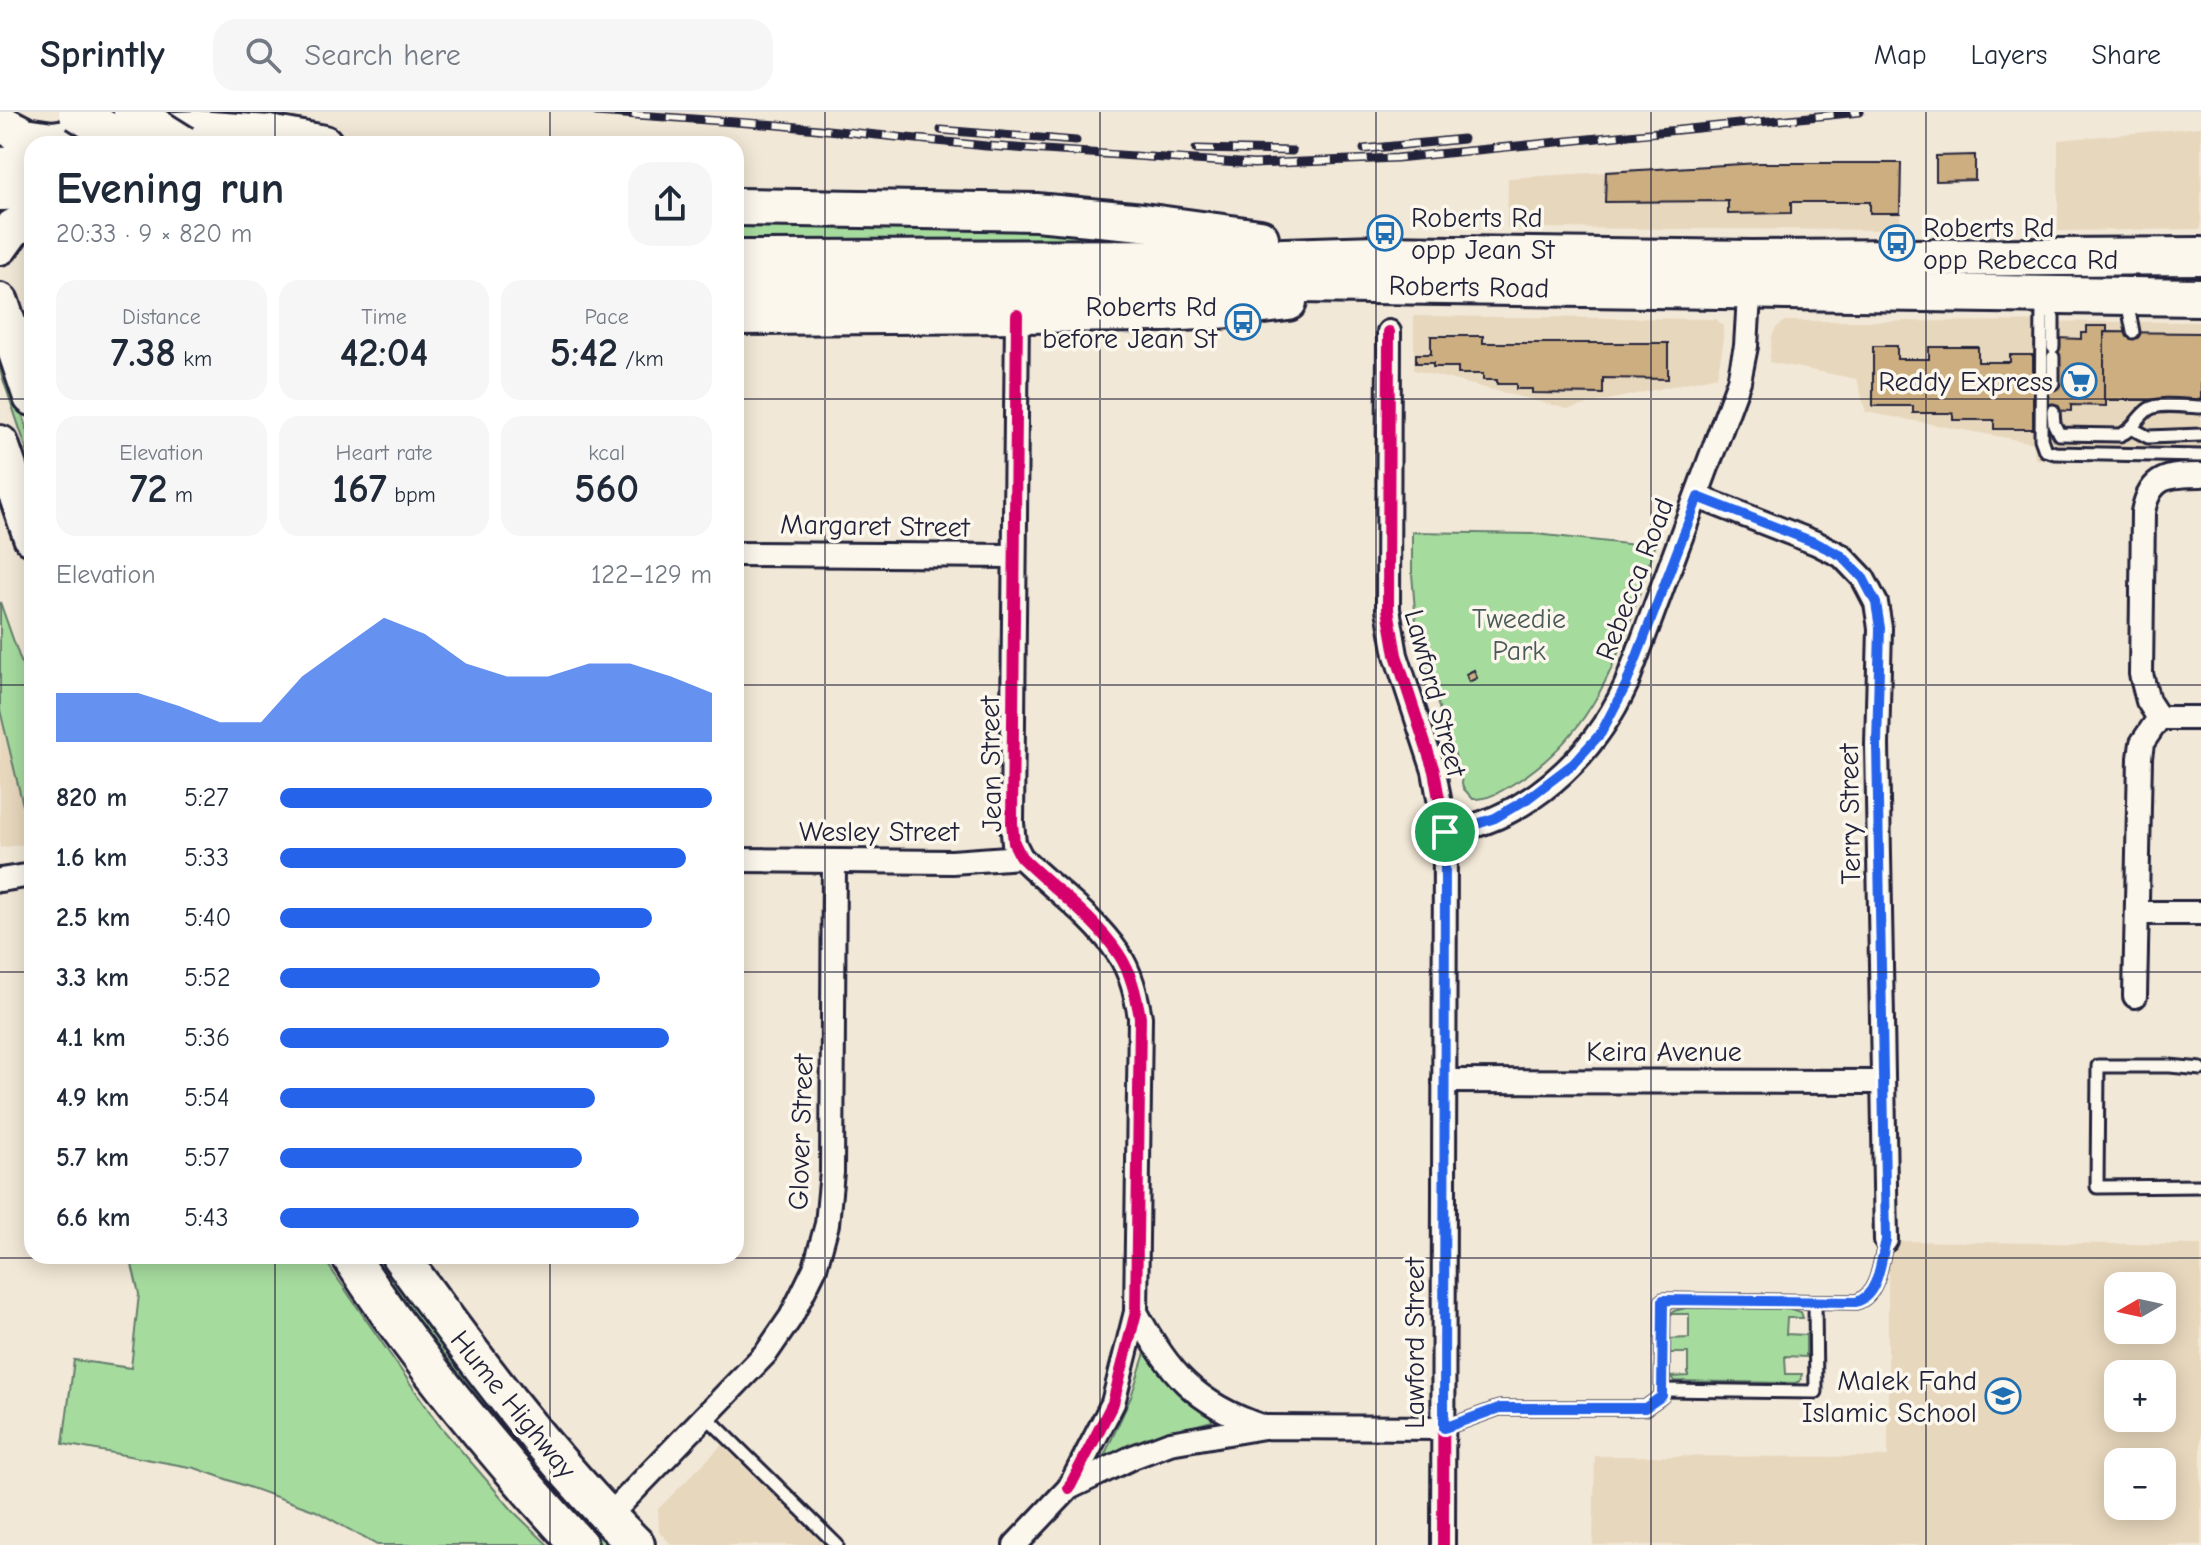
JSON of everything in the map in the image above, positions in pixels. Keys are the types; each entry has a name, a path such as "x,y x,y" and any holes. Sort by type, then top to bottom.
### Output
{"highway":[{"path":"77,112 115,136"},
{"path":"132,112 170,136"},
{"path":"0,123 25,136"},
{"path":"87,136 196,129 278,136"},
{"path":"0,170 24,156"},
{"path":"0,192 24,191"},
{"path":"744,207 1036,212 1143,222 1376,254"},
{"path":"0,246 13,228 24,222"},
{"name":"Roberts Road","path":"744,286 1376,254 2042,294 2201,297"},
{"name":"Roberts Road","path":"744,259 1400,284 1750,275 2201,256"},
{"path":"744,316 1166,313 1323,299 1400,284"},
{"path":"0,302 24,373"},
{"path":"0,444 24,514"},
{"name":"Hume Highway","path":"356,1264 435,1375 529,1490 579,1545"},
{"name":"Hume Highway","path":"406,1264 486,1375 608,1517 636,1545"}],"street":[{"name":"Rebecca Road","path":"1445,832 1495,818 1527,799 1573,764 1601,733 1626,685 1739,381 1746,346 1750,275"},
{"name":"Jean Street","path":"1017,315 1014,843 1021,857 1118,953 1136,994 1140,1017 1136,1312 1113,1403 1069,1488"},
{"name":"Lawford Street","path":"1389,332 1388,609 1396,655 1434,771 1445,832 1443,1545"},
{"path":"2159,718 2148,701 2141,674 2143,512 2149,490 2164,478 2201,475"},
{"name":"Terry Street","path":"1698,497 1842,556 1863,578 1876,603 1880,628 1877,745 1886,1240"},
{"name":"Margaret Street","path":"744,554 1014,556"},
{"path":"2159,718 2201,718"},
{"path":"2135,996 2140,758 2145,736 2159,718"},
{"name":"Wesley Street","path":"744,860 952,862 1021,857"},
{"name":"Glover Street","path":"608,1517 759,1361 791,1317 815,1268 827,1224 832,1158 834,863"},
{"path":"0,880 24,876"},
{"path":"2138,913 2201,913"},
{"name":"Keira Avenue","path":"1444,1081 1883,1082"},
{"path":"1136,1312 1172,1371 1193,1392 1234,1416 1264,1427"},
{"path":"1015,1545 1069,1488 1170,1443 1264,1427 1444,1428"}],"lane":[{"path":"2042,294 2053,317 2053,383"},
{"path":"2042,294 2041,439 2045,450 2055,453 2201,456"},
{"path":"2126,295 2133,332"},
{"path":"2053,411 2055,430 2066,436 2120,435 2133,429 2143,414 2155,407 2201,407"},
{"path":"2133,429 2148,437 2201,435"},
{"path":"2201,1069 2098,1066 2097,1187 2201,1186"},
{"path":"1444,1428 1499,1408 1645,1408 1659,1400 1663,1390 1663,1300 1863,1300 1869,1295 1878,1273 1886,1240"},
{"path":"1663,1390 1816,1392 1815,1302"},
{"path":"707,1417 837,1545"}],"shaded area":[{"path":"2201,127 2201,229 2058,231 2058,140"},
{"path":"1759,163 1901,163 1900,230 1507,228 1508,178"},
{"path":"1414,316 1716,319 1723,326 1723,345 1717,376 1568,409 1414,370"},
{"path":"1785,321 2201,322 2201,462 2035,459 2034,443 1866,412 1857,379 1769,362 1772,336"},
{"path":"0,710 24,810 24,844 0,848"},
{"name":"Malek Fahd Islamic School","path":"1896,1241 2201,1245 2201,1545 1593,1545 1595,1456 1888,1457 1888,1270"},
{"path":"722,1445 824,1545 672,1545 659,1532 658,1509"}],"green space":[{"path":"744,217 979,219 1189,242 744,244"},
{"path":"2201,271 2201,281 1979,280 1979,273"},
{"path":"0,347 24,419 24,441 0,370"},
{"name":"Tweedie Park","path":"1412,532 1536,534 1655,547 1621,647 1591,707 1572,734 1548,759 1518,781 1485,798 1473,799 1463,788 1424,663 1417,634"},
{"path":"0,602 24,670 24,810 0,710"},
{"path":"132,1264 328,1264 439,1425 514,1512 548,1545 377,1545 316,1511 195,1468 63,1444 74,1360 131,1368 139,1294"},
{"path":"373,1264 387,1264 409,1297 614,1545 598,1545 512,1448"},
{"path":"1689,1307 1788,1308 1801,1312 1803,1318 1787,1318 1786,1334 1806,1335 1806,1357 1785,1356 1786,1374 1802,1374 1800,1381 1674,1381 1671,1377 1688,1376 1688,1353 1669,1353 1668,1339 1689,1338 1689,1314 1670,1314"},
{"path":"1145,1353 1149,1354 1168,1382 1212,1417 1212,1421 1146,1439 1105,1459 1131,1397"}],"building":[{"path":"1975,155 1975,180 1936,181 1936,156"},
{"path":"1759,163 1901,163 1900,213 1870,213 1870,202 1791,202 1791,213 1728,214 1728,201 1605,202 1606,172"},
{"path":"2087,326 2107,326 2107,332 2104,332 2106,406 2071,405 2071,411 2046,410 2046,383 2057,383 2057,357 2047,357 2047,347 2057,348 2057,338 2081,339 2081,333 2087,333"},
{"path":"2104,332 2201,333 2201,400 2104,400"},
{"path":"1431,336 1483,336 1483,343 1668,343 1668,379 1603,378 1603,394 1532,393 1532,389 1516,389 1516,384 1483,380 1483,374 1458,374 1458,367 1416,363 1416,354 1431,354"},
{"path":"1873,346 1897,346 1897,359 1929,359 1929,347 1978,347 1978,362 2010,362 2010,355 2033,355 2033,429 1994,429 1994,420 1953,420 1953,413 1913,413 1913,406 1873,406"},
{"path":"1474,670 1477,678 1469,682 1466,674"}],"railway":[{"path":"596,112 778,125 986,146 1254,164 1397,158 1860,112"},
{"path":"941,130 1076,141"},
{"path":"1364,149 1463,139"},
{"path":"1196,149 1292,151"}],"cycle path":[{"path":"1017,315 1014,843 1021,857 1084,915 1118,953 1130,976 1140,1017 1136,1312 1113,1403 1069,1488"},
{"path":"1389,332 1388,609 1396,655 1434,771 1445,832 1443,1545"}],"place":[{"name":"Roberts Rd opp Jean St","path":"1385,233"},
{"name":"Roberts Rd opp Rebecca Rd","path":"1897,243"},
{"name":"Roberts Rd before Jean St","path":"1243,322"},
{"name":"Reddy Express","path":"2079,381"},
{"name":"Malek Fahd Islamic School","path":"2003,1396"}],"route":[{"path":"1698,497 1830,548 1852,565 1876,603 1880,628 1877,745 1886,1240 1869,1295 1856,1302 1663,1300 1663,1390 1662,1396 1653,1404 1645,1408 1499,1408 1444,1428 1445,832 1495,818 1527,799 1573,764 1601,733 1626,685 1698,497"}]}
